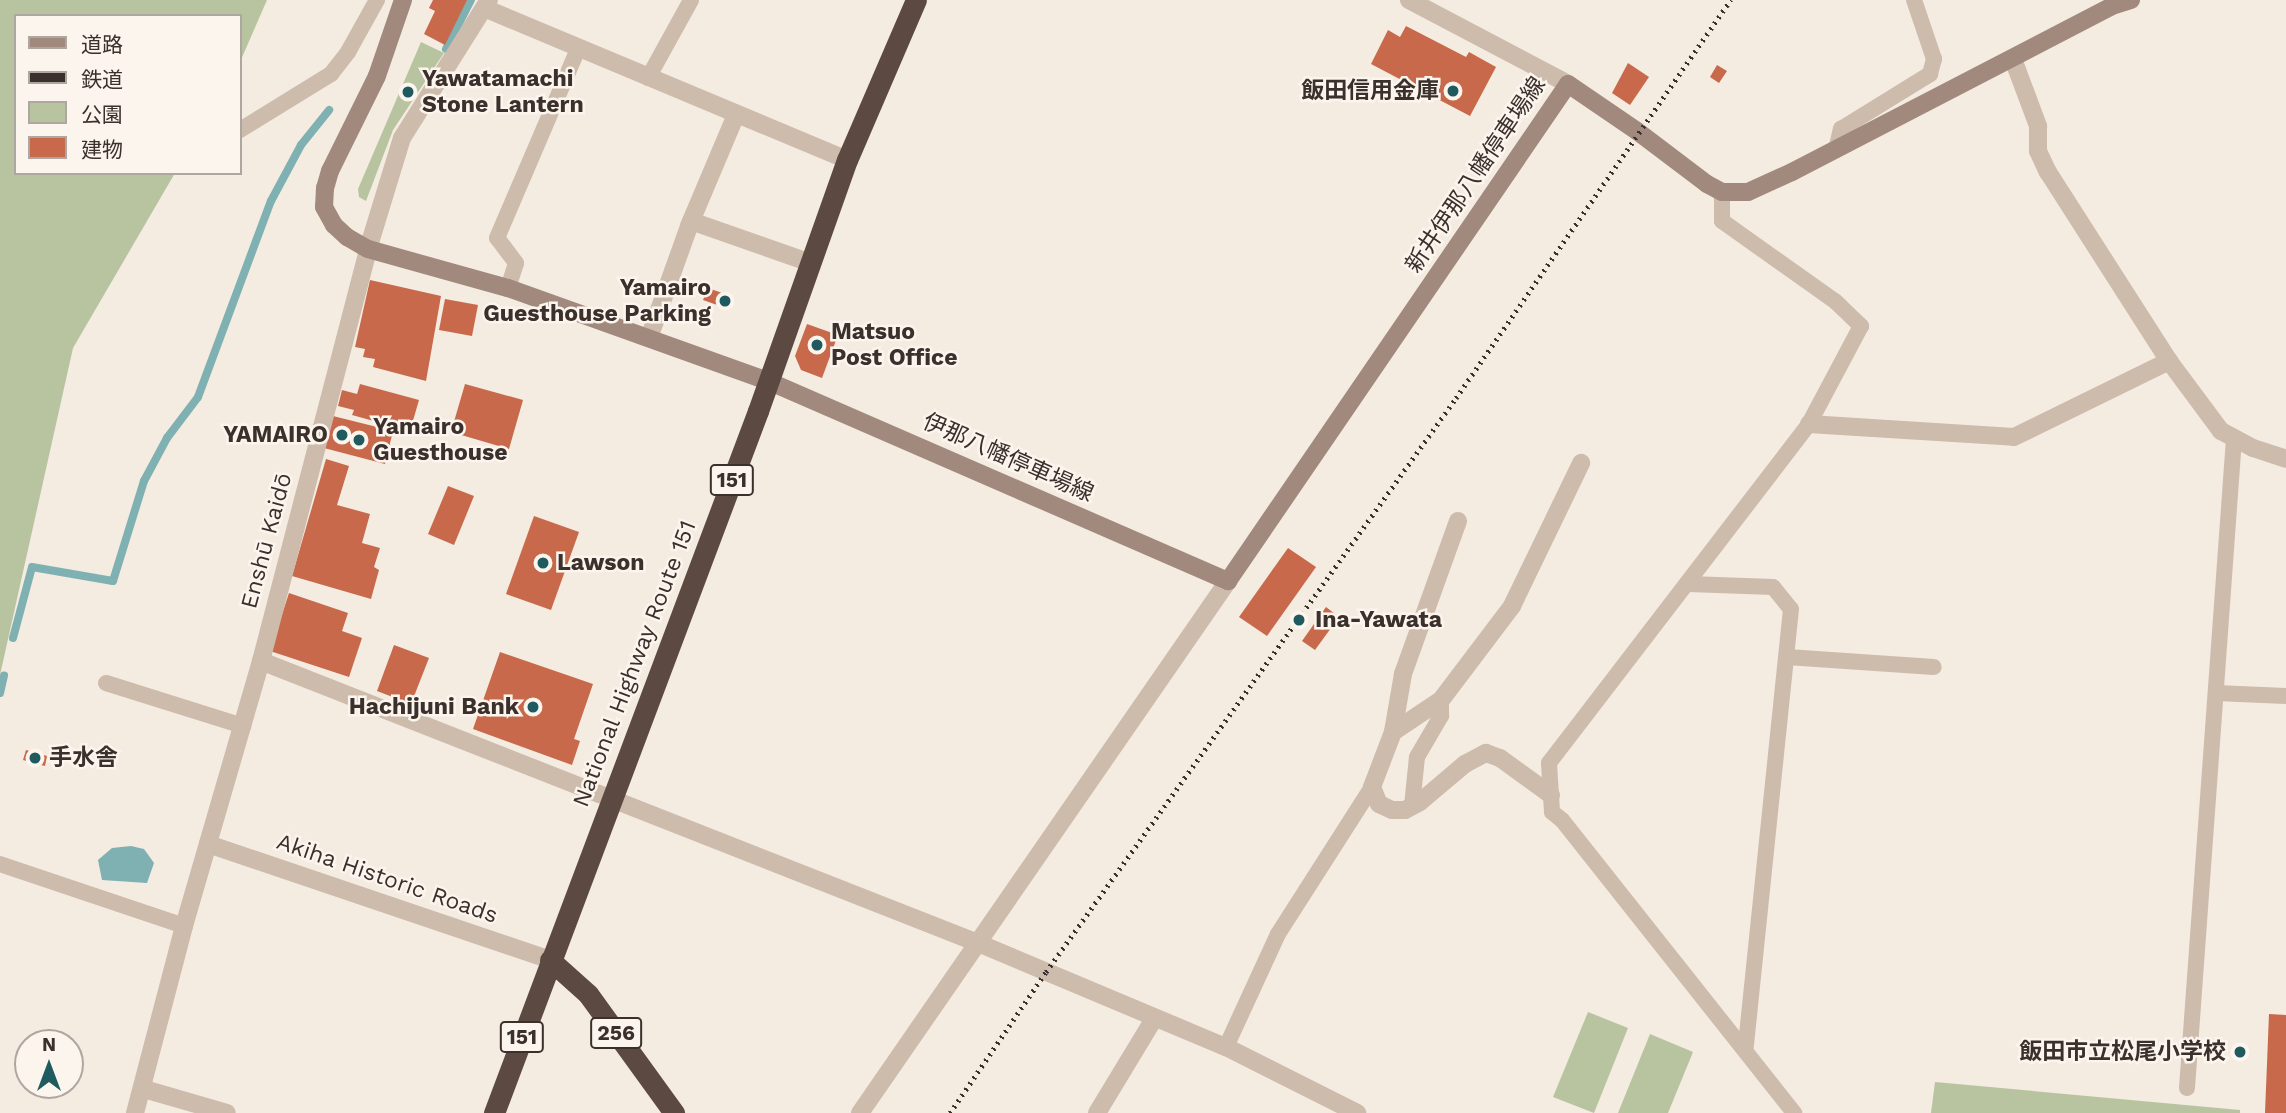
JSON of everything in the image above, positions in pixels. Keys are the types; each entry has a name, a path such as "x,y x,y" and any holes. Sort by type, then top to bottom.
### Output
{"highway":[{"name":"National Highway Route 151","path":"494,1113 768,381 847,160 916,0"},
{"name":"256","path":"550,960 588,994 674,1113"}],"main road":[{"name":"伊那八幡停車場線","path":"403,0 377,76 330,171 325,188 324,207 334,225 368,248 508,288 768,381 1228,580"},
{"path":"1723,191 1748,191 1836,150 2112,6 2131,0"},
{"name":"新井伊那八幡停車場線","path":"1228,580 1567,85 1637,131 1707,184 1723,191"}],"street":[{"path":"1409,0 1424,5 1567,85"},
{"name":"Enshū Kaidō","path":"135,1113 144,1089 184,926 261,661 368,248 402,138 487,4"},
{"path":"487,4 578,48 847,160"},
{"path":"2013,60 2038,126 2038,151 2048,172 2169,361 2221,431 2286,459"},
{"path":"649,338 691,221 736,115"},
{"path":"691,221 811,262"},
{"path":"1809,424 2014,437 2169,361"},
{"path":"1393,732 1441,700 1512,606 1581,463"},
{"path":"1458,521 1403,674 1393,732 1372,787 1378,804 1392,810 1412,806 1465,764 1486,753 1500,758 1551,795"},
{"path":"860,1113 1228,580"},
{"path":"261,661 978,943 1226,1047 1357,1113"},
{"name":"Akiha Historic Roads","path":"208,844 550,960"},
{"path":"1097,1113 1154,1019"},
{"path":"144,1089 226,1113"}],"lane":[{"path":"242,129 331,74 348,52 377,0"},
{"path":"648,78 691,0"},
{"path":"1836,150 1841,129 1930,74 1934,59 1914,0"},
{"path":"508,288 516,263 496,237 578,48"},
{"path":"1723,191 1722,221 1836,302 1861,326 1809,424 1689,584 1549,762 1552,812 1562,820 1794,1113"},
{"path":"2187,1088 2234,438"},
{"path":"1689,584 1773,587 1791,610 1745,1051"},
{"path":"1787,657 1934,667"},
{"path":"106,683 243,726"},
{"path":"2216,693 2286,696"},
{"path":"1412,806 1417,757 1441,716 1441,700"},
{"path":"1226,1047 1278,934 1372,787"},
{"path":"0,864 184,926"}],"green space":[{"path":"0,0 267,0 242,57 242,14 14,14 14,175 174,175 73,348 0,675"},
{"path":"421,42 444,53 393,130 366,201 359,197 358,189"},
{"path":"1588,1012 1628,1028 1594,1113 1553,1097"},
{"path":"1650,1034 1693,1052 1668,1113 1618,1113"},
{"path":"1935,1082 2240,1110 2240,1113 1931,1113"}],"water":[{"path":"131,846 144,849 154,863 147,883 102,880 98,860 112,848"}],"building":[{"path":"433,0 467,0 445,45 424,34 435,11 429,8"},
{"name":"飯田信用金庫","path":"1406,26 1466,57 1469,52 1496,67 1470,116 1371,64 1388,30 1400,37"},
{"path":"1628,63 1649,77 1630,105 1612,93"},
{"path":"1717,65 1727,71 1719,83 1710,77"},
{"path":"370,280 441,296 426,381 373,367 375,359 363,357 365,349 355,347"},
{"path":"708,288 725,294 720,306 703,300"},
{"path":"445,299 478,305 472,336 439,330"},
{"name":"Matsuo Post Office","path":"807,324 838,335 822,378 801,370 795,356"},
{"path":"360,384 419,400 410,431 352,415 354,410 338,406 342,390 357,394"},
{"path":"465,384 523,400 509,449 451,432"},
{"name":"Yamairo Guesthouse","path":"333,416 393,431 385,464 324,448"},
{"path":"326,459 349,466 337,505 370,514 362,543 380,548 374,567 379,570 371,599 292,576"},
{"path":"448,486 474,496 454,545 428,534"},
{"name":"Lawson","path":"534,516 579,532 551,610 506,594"},
{"path":"1288,548 1316,567 1267,636 1239,617"},
{"path":"289,593 348,613 342,631 362,638 349,677 270,651"},
{"path":"1326,607 1339,617 1315,650 1302,641"},
{"path":"394,645 429,658 411,704 377,691"},
{"name":"Hachijuni Bank","path":"500,652 593,684 574,739 580,741 572,765 473,729"},
{"name":"手水舎","path":"26,750 47,756 45,766 23,760"},
{"path":"2269,1014 2286,1015 2286,1113 2265,1113"}],"waterway":[{"path":"446,49 471,0"},
{"path":"13,638 32,567 113,581 144,481 167,438 198,397 271,201 301,145 329,110"},
{"path":"0,693 4,675"}],"railway":[{"path":"950,1113 1046,972 1456,398 1731,0"}],"place":[{"name":"飯田信用金庫","path":"1453,91"},
{"name":"Yawatamachi Stone Lantern","path":"408,92"},
{"name":"Yamairo Guesthouse Parking","path":"725,301"},
{"name":"Matsuo Post Office","path":"817,345"},
{"name":"YAMAIRO","path":"342,435"},
{"name":"Yamairo Guesthouse","path":"359,440"},
{"name":"Lawson","path":"543,563"},
{"name":"Ina-Yawata","path":"1299,620"},
{"name":"Hachijuni Bank","path":"533,707"},
{"name":"手水舎","path":"35,758"},
{"name":"飯田市立松尾小学校","path":"2240,1052"}]}
